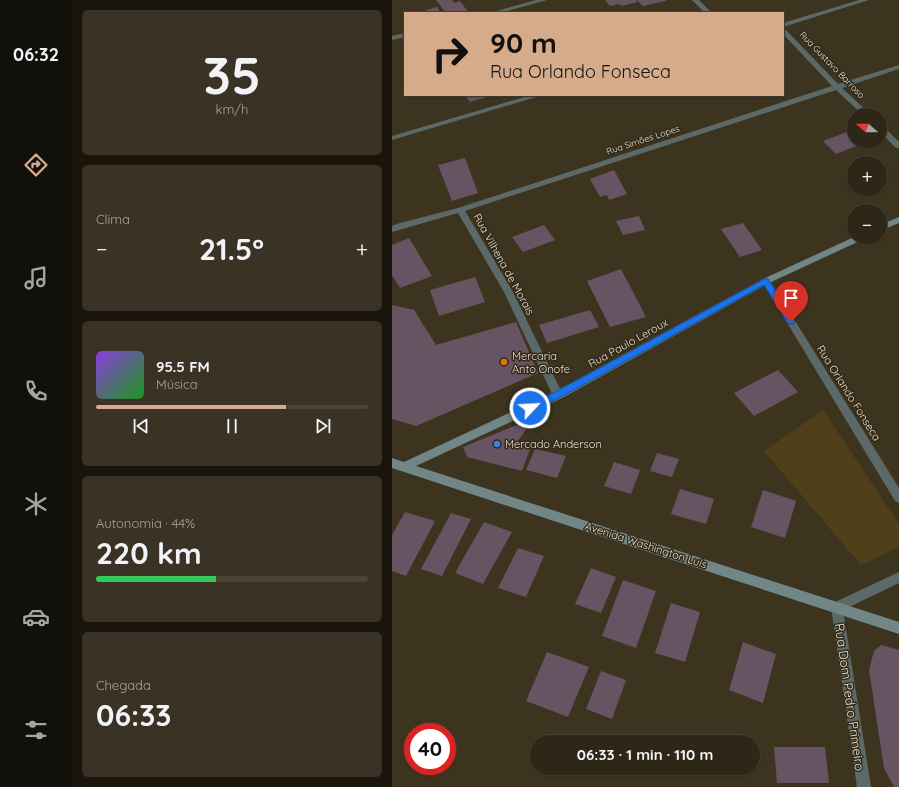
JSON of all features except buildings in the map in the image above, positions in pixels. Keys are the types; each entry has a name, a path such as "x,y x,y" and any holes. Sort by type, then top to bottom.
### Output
{"street":[{"path":"496,12 544,0"},
{"path":"694,0 708,12"},
{"path":"784,25 866,0"},
{"name":"Rua Gustavo Barroso","path":"784,31 859,108"},
{"path":"392,38 404,35"},
{"name":"Rua Simões Lopes","path":"392,229 460,210 899,67"},
{"path":"392,138 536,96"},
{"path":"887,135 899,146"},
{"name":"Rua Vilhena de Morais","path":"460,210 508,292 558,395"},
{"path":"887,225 899,220"},
{"name":"Rua Paulo Leroux","path":"404,467 558,395 766,281 847,243"},
{"name":"Rua Orlando Fonseca","path":"766,281 899,498"},
{"name":"Avenida Washington Luís","path":"392,464 899,628"},
{"path":"837,607 899,577"},
{"name":"Rua Dom Pedro Primeiro","path":"837,607 864,787"}],"shaded area":[{"path":"823,410 899,524 899,547 861,565 764,451"}],"place":[{"name":"Mercaria Anto Onofe","path":"504,362"},
{"name":"Mercado Anderson","path":"497,444"}],"route":[{"path":"530,408 558,395 766,281 791,322"}]}
